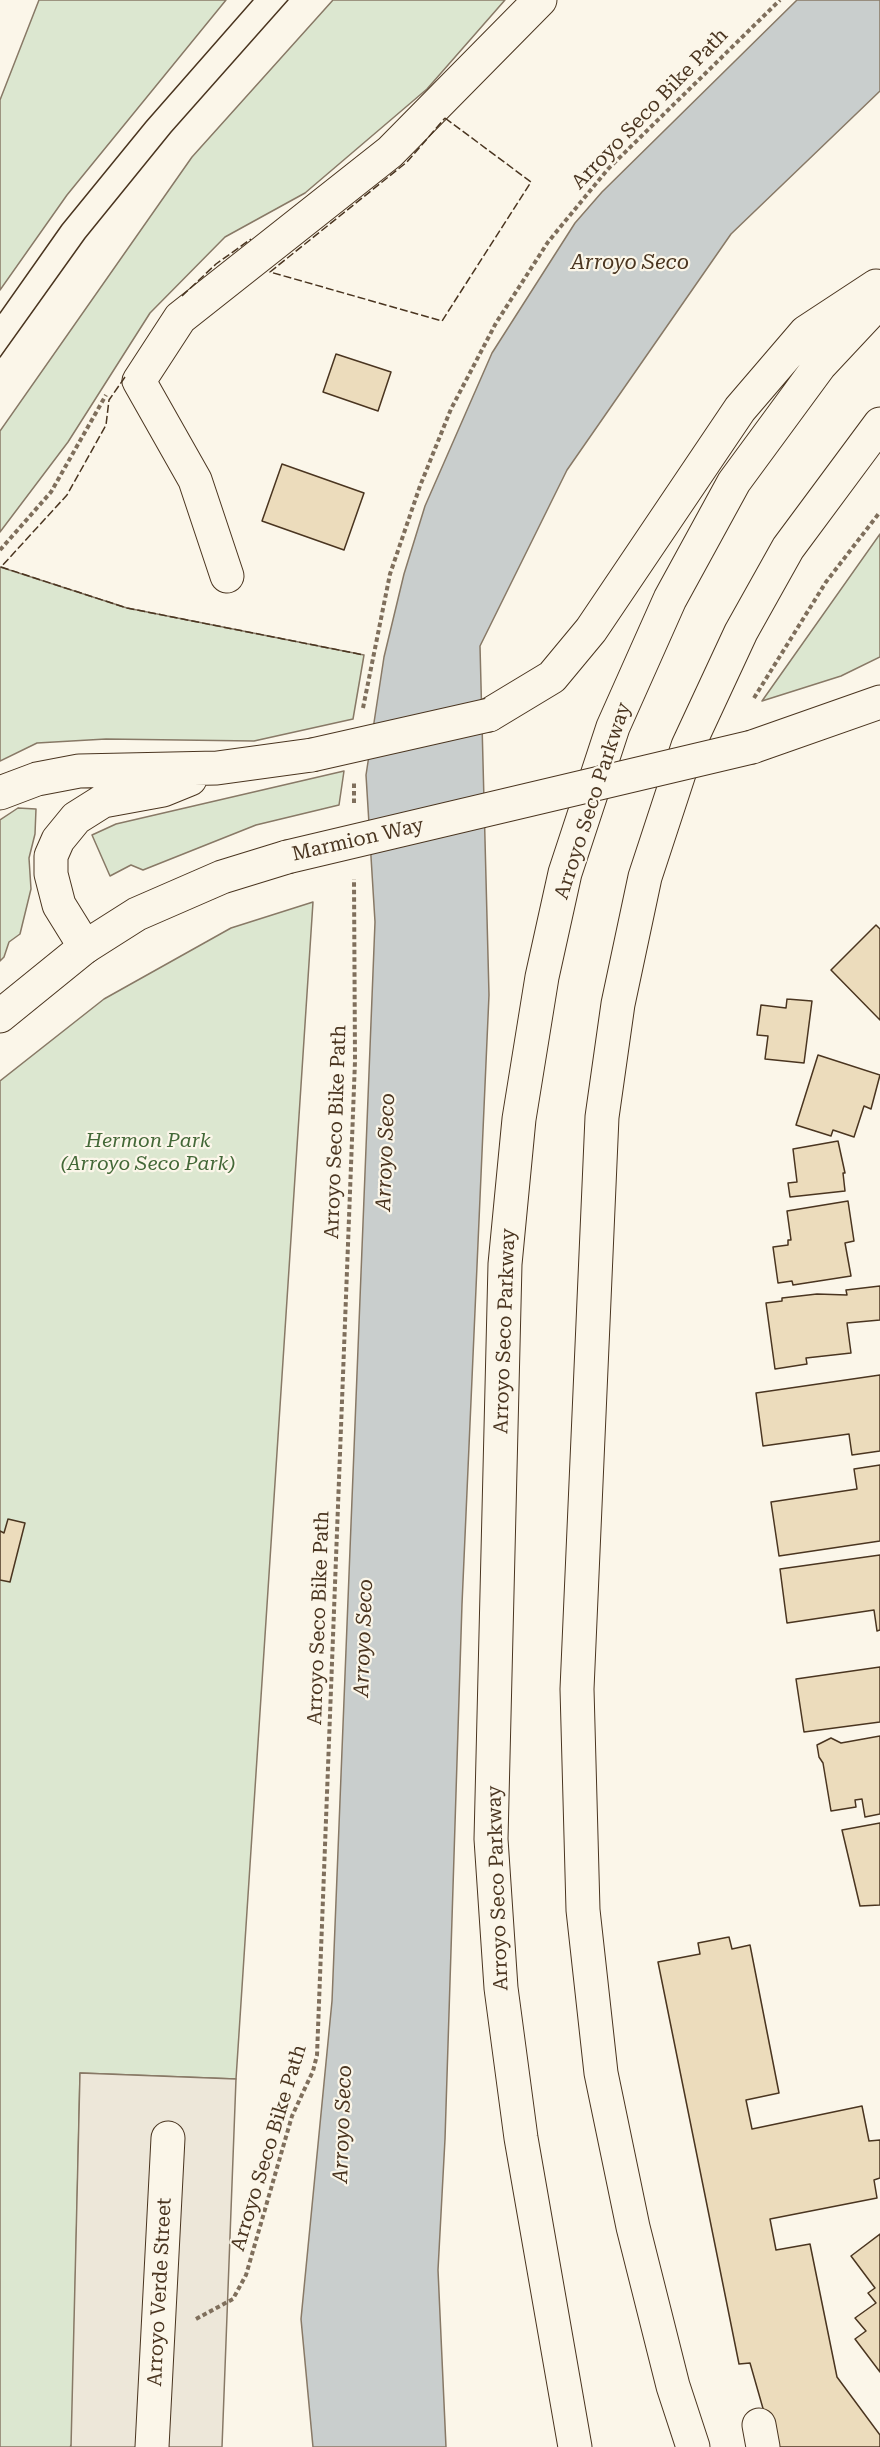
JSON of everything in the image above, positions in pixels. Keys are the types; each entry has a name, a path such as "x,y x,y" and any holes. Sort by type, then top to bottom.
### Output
{"main road":[{"path":"227,576 195,480 139,381 180,318 390,152 540,0"},
{"path":"0,793 38,779 79,771 217,768 312,755 489,715 552,677 585,638 740,409 806,332 880,283"},
{"name":"Arroyo Seco Parkway","path":"575,2447 521,2138 501,1988 492,1839 505,1264 519,1119 542,977 565,873 622,706 670,599 735,482 820,364 880,301"},
{"path":"693,2447 673,2386 633,2227 601,2073 583,1910 577,1689 602,1117 618,1004 645,877 688,746 741,632 788,548 880,424"},
{"name":"Marmion Way","path":"0,1016 85,947 137,914 222,878 287,856 752,747 880,702"},
{"path":"85,947 59,905 51,874 51,856 58,840 76,818 104,801 163,790 217,768"},
{"name":"Arroyo Verde Street","path":"152,2447 168,2138"}],"path":[{"name":"Arroyo Seco Bike Path","path":"362,720 366,687 390,574 401,541 451,409 496,323 548,242 608,168 780,0"},
{"path":"752,747 748,708 826,582 880,512"},
{"path":"354,808 355,774"},
{"name":"Arroyo Seco Bike Path","path":"158,2338 233,2299 246,2275 292,2116 313,2071 317,2055 355,1061 354,877"}],"green space":[{"path":"39,0 226,0 67,195 0,290 0,100"},
{"path":"333,0 505,0 427,89 305,193 225,237 150,313 68,442 0,532 0,431 192,157"},
{"path":"880,534 880,657 841,676 762,701"},
{"path":"0,567 127,608 364,655 353,719 254,741 106,739 37,743 0,761"},
{"path":"344,771 339,805 256,825 143,870 131,865 110,876 92,835 116,824"},
{"path":"18,808 36,809 35,834 29,858 31,889 20,934 9,942 4,957 0,961 0,820"},
{"name":"Hermon Park (Arroyo Seco Park)","path":"313,902 236,2079 80,2073 72,2444 70,2447 0,2447 0,1081 104,999 231,928"}],"shaded area":[{"path":"80,2073 236,2079 222,2447 71,2447"}],"water":[{"name":"Arroyo Seco","path":"797,0 880,0 880,91 731,234 567,470 480,646 489,995 462,1604 445,2139 438,2270 446,2447 313,2447 301,2319 332,2001 375,922 366,775 384,657 404,574 425,506 492,353 575,223 602,192"}],"building":[{"path":"336,354 391,372 378,411 323,392"},
{"path":"282,464 364,493 344,550 262,521"},
{"path":"876,925 880,929 880,1020 831,970"},
{"path":"787,999 812,1001 804,1063 765,1059 768,1036 757,1035 761,1005 786,1008"},
{"path":"818,1055 880,1075 871,1109 864,1106 854,1137 833,1130 831,1136 796,1125"},
{"path":"838,1141 845,1173 843,1173 845,1191 790,1197 788,1183 797,1182 793,1149"},
{"path":"848,1201 854,1241 845,1243 851,1276 793,1285 792,1281 778,1283 773,1247 788,1245 788,1240 791,1240 787,1211"},
{"path":"880,1286 880,1320 847,1323 851,1353 806,1358 807,1364 775,1369 766,1303 782,1301 782,1298 817,1294 847,1295 846,1290"},
{"path":"880,1375 880,1451 852,1455 849,1434 763,1446 756,1393"},
{"path":"880,1465 880,1541 779,1556 771,1502 857,1489 854,1469"},
{"path":"8,1519 25,1523 10,1582 0,1580 0,1531 4,1533"},
{"path":"880,1555 880,1630 877,1631 874,1610 787,1623 780,1569"},
{"path":"880,1667 880,1722 804,1732 796,1679"},
{"path":"880,1736 880,1814 865,1817 862,1799 855,1800 856,1807 831,1811 823,1763 819,1757 817,1745 831,1738 841,1743"},
{"path":"880,1823 880,1905 860,1906 842,1830"},
{"path":"729,1937 732,1949 750,1945 779,2093 746,2100 752,2129 862,2106 869,2141 880,2140 880,2178 874,2180 877,2198 770,2219 776,2250 810,2244 837,2377 880,2435 880,2447 774,2447 750,2363 739,2364 658,1962 700,1954 698,1943"},
{"path":"880,2234 880,2372 855,2339 866,2331 855,2318 876,2303 868,2293 875,2288 851,2256"}],"tram line":[{"path":"0,313 62,225 146,122 253,0"},
{"path":"0,357 85,238 171,132 288,0"}],"fence":[{"path":"445,118 531,182 442,321 270,272 407,162 445,118"},
{"path":"182,296 216,264 251,239"},
{"path":"125,377 109,400 106,425 67,495 1,567 127,608 364,655"}]}
